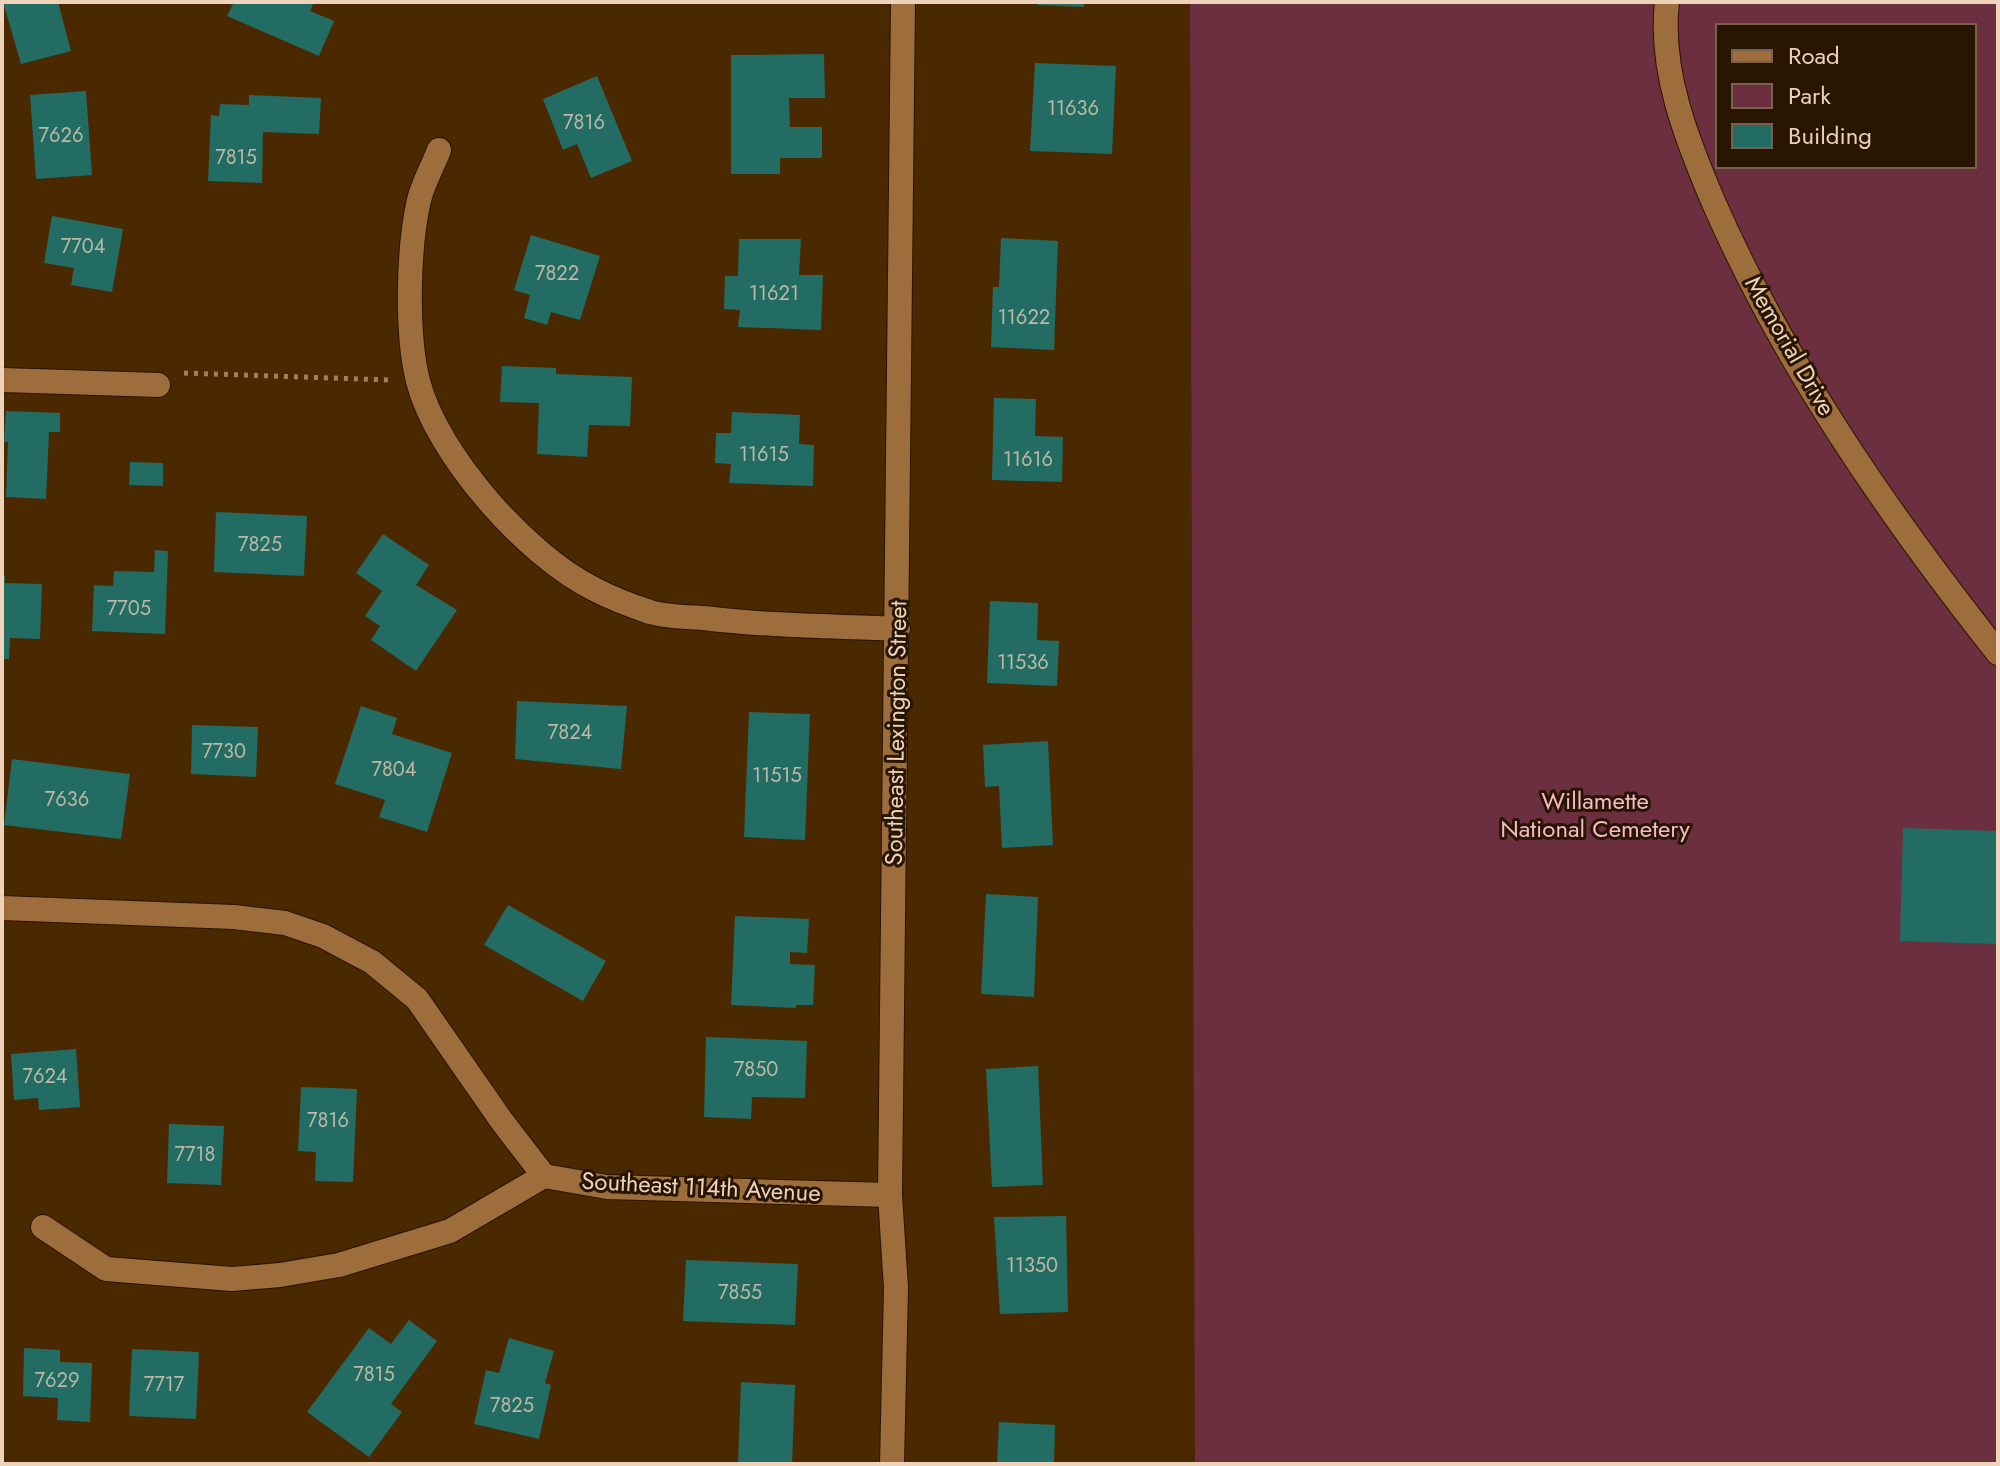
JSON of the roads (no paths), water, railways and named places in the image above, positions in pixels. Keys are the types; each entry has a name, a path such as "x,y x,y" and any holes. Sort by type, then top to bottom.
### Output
{"street":[{"name":"Southeast Lexington Street","path":"892,1464 896,1288 890,1195 903,2"},
{"name":"Memorial Drive","path":"1667,2 1665,20 1670,73 1684,127 1729,237 1760,298 1798,365 1878,491 1998,653"},
{"path":"439,150 419,199 411,261 412,336 418,381 434,421 457,462 493,506 562,569 594,589 653,613 731,621 898,629"},
{"path":"2,380 158,385"},
{"path":"2,908 234,917 285,923 323,936 372,962 417,999 544,1176 450,1231 339,1265 280,1275 232,1279 106,1269 43,1227"},
{"name":"Southeast 114th Avenue","path":"544,1176 607,1187 890,1195"}],"park label":[{"name":"Willamette National Cemetery","path":"1595,815"}]}
